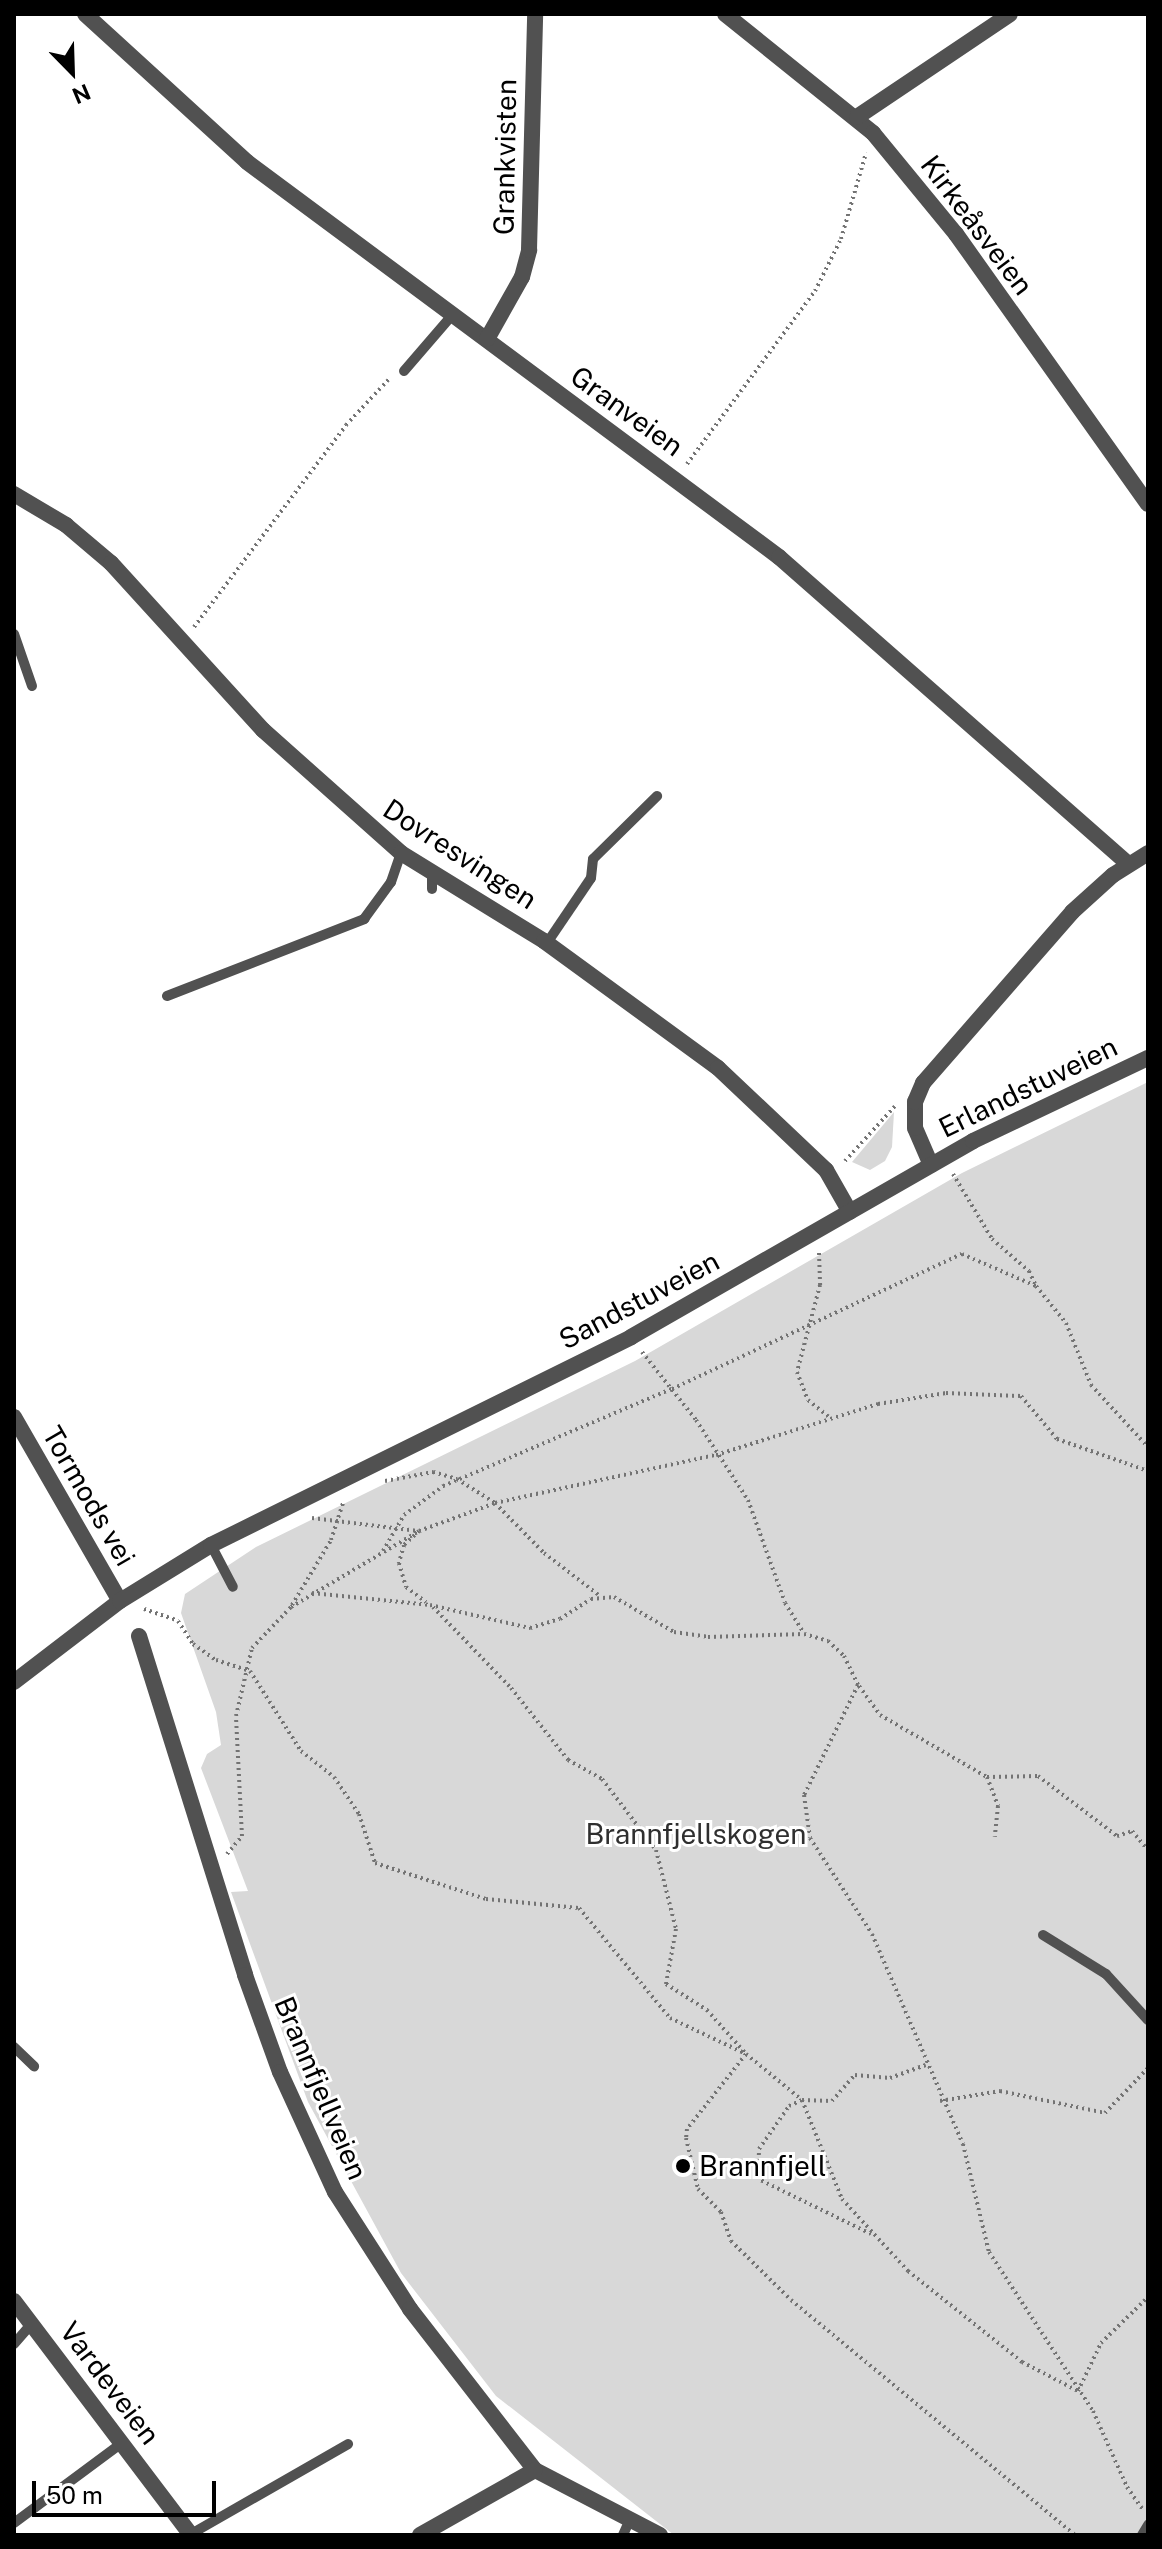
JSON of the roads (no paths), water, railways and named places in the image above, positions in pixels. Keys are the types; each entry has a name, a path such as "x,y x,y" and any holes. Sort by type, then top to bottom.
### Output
{"street":[{"name":"Granveien","path":"85,14 221,141 676,479 855,619 987,745 1128,864"},
{"name":"Grankvisten","path":"487,339 522,277 529,250 535,14"},
{"name":"Kirkeåsveien","path":"725,14 857,117 873,133 956,234 1148,502"},
{"path":"857,117 1010,14"},
{"name":"Dovresvingen","path":"14,494 66,525 111,563 263,730 401,853 547,943 718,1068 826,1170 850,1212"},
{"path":"938,1161 915,1128 918,1094 931,1071 1050,935 1128,864 1148,853"},
{"name":"Erlandstuveien","path":"938,1161 1048,1102 1148,1058"},
{"name":"Sandstuveien","path":"14,1682 120,1601 211,1545 372,1462 631,1337 938,1161"},
{"name":"Tormods vei","path":"14,1417 120,1601"},
{"name":"Brannfjellveien","path":"139,1636 280,2072 335,2192 410,2309 535,2470 626,2527 660,2535"},
{"name":"Vardeveien","path":"14,2301 191,2535"},
{"path":"420,2535 535,2470"}],"lane":[{"path":"404,371 453,314"},
{"path":"14,634 32,686"},
{"path":"547,943 591,878 593,859 657,796"},
{"path":"167,996 364,919 391,882 401,853"},
{"path":"432,871 432,889"},
{"path":"211,1545 233,1587"},
{"path":"1043,1935 1106,1974 1148,2020"},
{"path":"14,2047 34,2066"},
{"path":"14,2344 32,2323"},
{"path":"14,2523 123,2442"},
{"path":"191,2535 348,2444"},
{"path":"1142,2535 1148,2525"}],"place":[{"name":"Brannfjell","path":"683,2166"}],"park label":[{"name":"Brannfjellskogen","path":"696,1834"}]}
